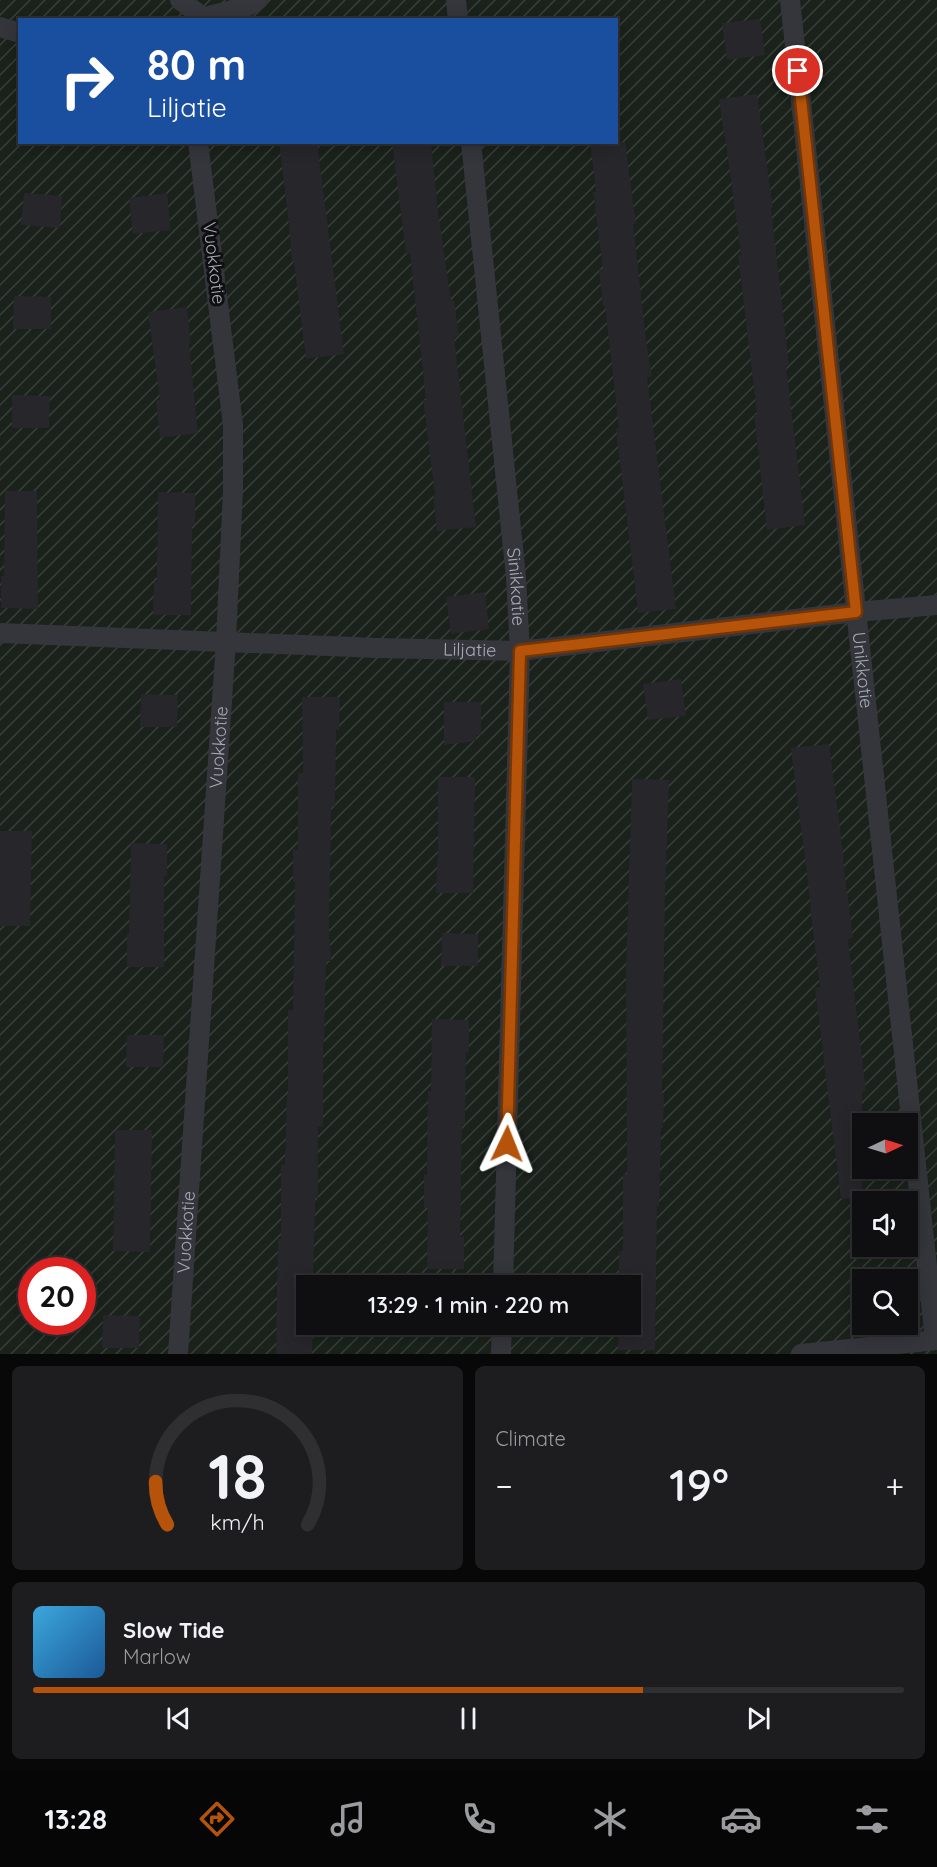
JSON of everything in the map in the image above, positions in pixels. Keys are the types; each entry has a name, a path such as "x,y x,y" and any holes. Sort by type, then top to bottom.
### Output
{"lane":[{"path":"180,0 199,18"},
{"path":"204,18 248,6 258,0"},
{"path":"456,0 458,18"},
{"name":"Unikkotie","path":"790,0 936,1340"},
{"path":"0,27 18,32"},
{"name":"Vuokkotie","path":"178,1354 226,641 233,490 233,425 198,144"},
{"name":"Sinikkatie","path":"471,144 516,577 520,651 503,1275"},
{"name":"Liljatie","path":"0,633 377,648 520,651 856,612 937,605"},
{"path":"501,1354 502,1335"},
{"path":"801,1354 936,1340"}],"shaded area":[{"path":"0,0 937,0 937,1354 0,1354"}],"building":[{"path":"760,19 765,55 727,60 722,23"},
{"path":"757,94 773,208 771,208 789,365 786,365 805,525 767,530 754,415 757,414 738,255 741,255 719,99"},
{"path":"625,142 652,377 647,377 676,609 638,613 616,428 619,428 599,270 603,269 593,192 596,192 590,144"},
{"path":"279,144 317,144 344,354 306,359"},
{"path":"392,144 431,144 438,212 451,300 454,300 459,336 454,337 476,527 437,531 410,253 406,254"},
{"path":"24,193 62,196 60,228 21,225"},
{"path":"167,193 171,230 133,234 129,198"},
{"path":"14,296 51,297 51,329 13,329"},
{"path":"187,307 198,433 160,438 156,401 160,400 148,312"},
{"path":"12,395 50,396 49,428 12,428"},
{"path":"5,491 37,491 38,609 1,608 1,576 4,576"},
{"path":"158,492 195,493 195,525 192,525 191,615 153,615 154,582 157,582"},
{"path":"485,592 489,629 451,634 446,597"},
{"path":"681,679 686,716 648,720 643,684"},
{"path":"141,694 178,695 177,727 140,727"},
{"path":"302,697 340,697 339,730 336,730 335,806 331,806 329,929 331,961 326,961 323,1127 318,1127 318,1198 315,1198 313,1275 296,1275 296,1335 313,1335 312,1354 276,1354 278,1239 281,1239 281,1165 285,1165 288,1094 288,1010 293,1010 295,882 293,882 293,849 298,850 298,773 303,773"},
{"path":"444,702 481,702 481,735 476,735 476,741 444,745"},
{"path":"829,744 853,938 848,939 866,1091 862,1092 862,1113 852,1113 852,1179 862,1179 862,1191 852,1191 852,1198 841,1199 815,988 820,987 791,748"},
{"path":"438,777 475,777 473,893 436,893"},
{"path":"632,779 669,780 665,894 662,1095 664,1095 659,1207 657,1206 655,1350 618,1350 619,1335 641,1335 641,1275 619,1275 619,1252 623,1252 623,1174 627,1174 626,971"},
{"path":"0,831 32,831 30,926 0,926"},
{"path":"131,843 167,844 167,876 164,876 164,967 127,967"},
{"path":"442,933 478,934 478,966 441,966"},
{"path":"432,1019 469,1020 465,1124 462,1124 460,1237 464,1237 464,1269 427,1269 428,1208 424,1208 424,1175 427,1175"},
{"path":"127,1035 164,1035 163,1067 126,1067"},
{"path":"115,1130 152,1130 150,1252 113,1251"},
{"path":"103,1315 140,1316 139,1348 102,1348"}],"route":[{"path":"507,1144 520,651 856,612 798,71"}]}
